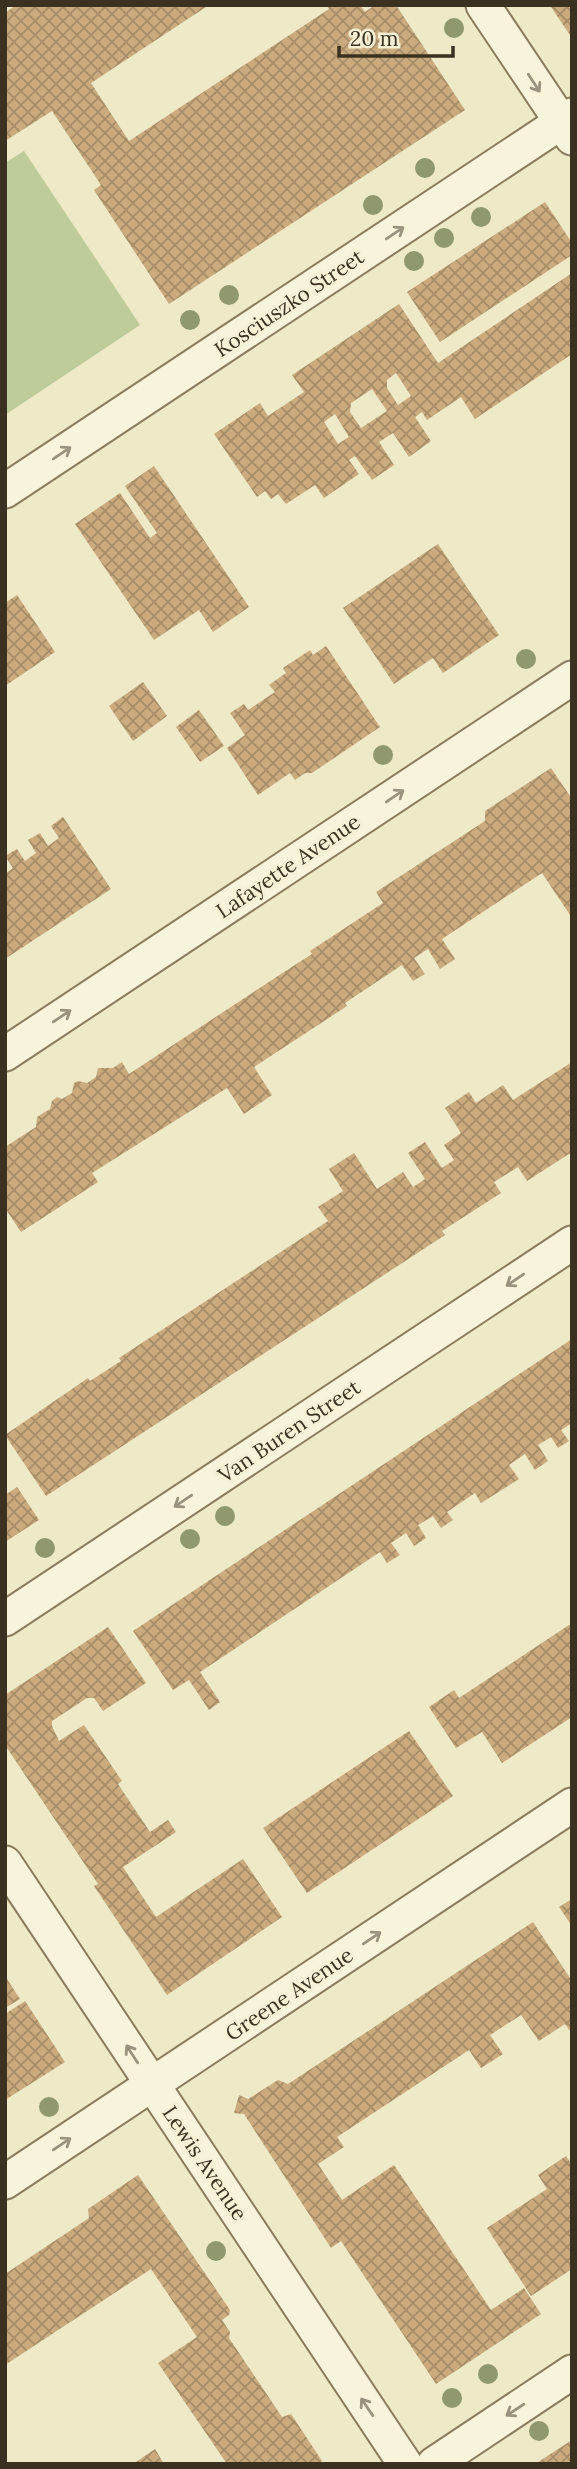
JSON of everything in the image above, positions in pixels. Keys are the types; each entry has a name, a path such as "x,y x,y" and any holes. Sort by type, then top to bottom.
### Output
{"street":[{"path":"483,5 568,125"},
{"name":"Kosciuszko Street","path":"5,491 568,125"},
{"name":"Lafayette Avenue","path":"5,1054 572,678"},
{"name":"Van Buren Street","path":"5,1619 572,1242"},
{"name":"Greene Avenue","path":"5,2182 572,1805"},
{"name":"Lewis Avenue","path":"5,1863 405,2464"},
{"path":"434,2464 572,2372"}],"green space":[{"path":"24,151 140,325 5,415 5,163"}],"building":[{"path":"16,5 209,5 91,83 129,141 329,9 327,5 360,5 365,12 375,5 396,5 465,110 169,304 94,190 101,185 52,111 5,141 5,13"},
{"path":"550,5 572,5 572,38 555,13"},
{"path":"545,202 572,243 572,255 440,342 407,292"},
{"path":"572,273 572,354 475,419 461,397 427,420 422,412 415,417 431,441 409,457 393,433 379,442 394,465 372,480 355,456 349,460 359,474 324,498 315,485 286,504 278,494 271,499 265,491 257,497 214,434 260,403 268,416 304,392 292,375 399,304 438,363","holes":["396,373 411,396 398,405 387,388 387,380","372,389 387,411 361,428 350,412 351,403","335,414 349,437 338,444 324,422"]},
{"path":"154,466 249,607 213,632 199,610 154,640 75,524 120,493 150,538 157,533 125,486"},
{"path":"438,544 499,635 443,673 433,658 394,684 343,608"},
{"path":"17,595 55,652 5,686 5,603"},
{"path":"326,646 380,727 312,773 305,773 295,780 290,773 258,795 227,748 245,735 230,713 244,704 248,710 275,692 269,685 286,673 283,668 310,650 313,655"},
{"path":"143,682 167,716 133,741 109,706"},
{"path":"199,710 224,746 200,762 176,727"},
{"path":"551,768 572,799 572,918 542,873 442,939 455,959 440,969 428,949 414,958 425,974 413,981 402,965 345,1003 347,1006 254,1067 272,1095 244,1114 227,1088 92,1173 98,1182 21,1232 5,1208 5,1147 36,1127 37,1117 50,1109 52,1101 72,1093 74,1083 87,1083 96,1077 98,1068 113,1068 122,1062 129,1074 312,954 310,951 383,903 376,892 485,821 485,811"},
{"path":"63,817 111,889 5,959 5,874 13,868 5,856 17,849 25,861 36,853 28,840 40,833 48,846 59,838 51,826"},
{"path":"572,1062 572,1152 527,1181 518,1167 494,1182 501,1193 442,1231 445,1235 46,1496 5,1435 88,1378 90,1381 121,1361 119,1358 328,1221 318,1207 343,1191 329,1169 354,1153 377,1189 403,1172 413,1187 425,1179 408,1153 425,1142 442,1168 454,1160 444,1145 461,1133 445,1108 469,1092 476,1103 503,1085 513,1100"},
{"path":"572,1339 572,1423 561,1430 569,1441 558,1448 551,1437 538,1445 548,1461 535,1470 525,1454 509,1465 519,1479 481,1503 475,1493 447,1512 453,1520 441,1528 433,1516 418,1525 426,1538 414,1546 406,1533 391,1543 400,1555 387,1563 380,1552 200,1672 220,1702 209,1710 189,1680 173,1690 133,1631"},
{"path":"17,1487 39,1520 5,1542 5,1495"},
{"path":"572,1623 572,1717 502,1763 482,1732 456,1748 429,1707 454,1690 459,1698"},
{"path":"108,1627 146,1683 103,1711 94,1698 87,1698 52,1721 52,1726 59,1741 84,1725 122,1781 118,1784 150,1832 168,1820 176,1832 123,1867 156,1917 243,1859 282,1917 167,1995 94,1886 98,1884 5,1745 5,1695"},
{"path":"409,1731 453,1796 307,1893 263,1828"},
{"path":"572,1899 572,1926 559,1907"},
{"path":"533,1922 572,1981 572,2034 565,2024 539,2041 521,2015 490,2035 503,2054 481,2068 469,2050 337,2137 344,2147 318,2164 342,2200 394,2165 491,2310 524,2288 541,2314 436,2384 341,2241 331,2248 244,2114 234,2113 239,2095 248,2099 278,2080 288,2084"},
{"path":"5,1976 20,1999 5,2008"},
{"path":"25,2001 65,2062 5,2100 5,2014"},
{"path":"566,2156 572,2165 572,2269 531,2296 487,2228 547,2189 538,2175"},
{"path":"138,2175 230,2310 229,2315 222,2320 230,2332 229,2338 282,2417 291,2414 322,2461 318,2464 227,2464 158,2363 197,2337 151,2269 5,2365 5,2274 89,2218 88,2209"},
{"path":"572,2440 572,2464 535,2464"},
{"path":"155,2449 164,2464 133,2464"}]}
